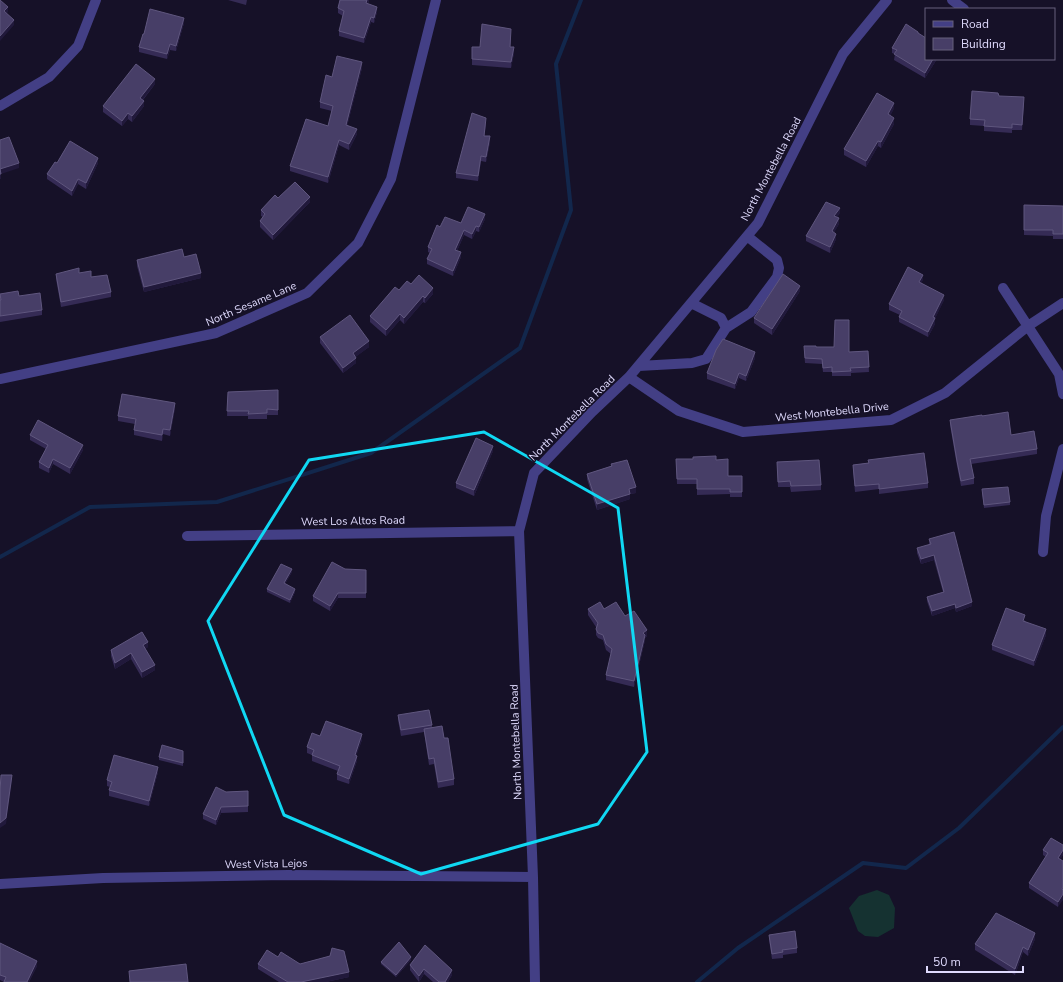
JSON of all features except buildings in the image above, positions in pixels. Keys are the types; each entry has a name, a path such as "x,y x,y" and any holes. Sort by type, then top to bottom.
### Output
{"street":[{"path":"0,106 49,77 78,46 96,0"},
{"name":"North Sesame Lane","path":"0,379 216,333 307,293 358,243 391,179 436,0"},
{"name":"North Montebella Road","path":"535,982 533,877 519,531 534,473 592,412 629,377 758,223 843,54 887,0"},
{"path":"952,0 963,8"},
{"path":"638,366 692,363 706,359 726,328 751,312 777,277 779,268 777,260 746,236"},
{"path":"1003,288 1059,374 1063,394"},
{"path":"691,303 721,318 726,328"},
{"name":"West Montebella Drive","path":"629,377 679,411 743,432 891,420 945,393 1028,326 1063,303"},
{"path":"1043,552 1046,516 1063,449"},
{"name":"West Los Altos Road","path":"187,536 519,531"},
{"name":"West Vista Lejos","path":"0,884 103,878 289,875 533,877"}],"highlighted area":[{"path":"484,432 618,508 647,752 598,824 421,874 284,815 208,621 309,460"}],"green space":[{"path":"877,890 889,895 895,908 894,928 878,937 865,936 858,931 849,908 859,896"}],"waterway":[{"path":"0,557 90,507 217,502 371,453 520,348 571,210 556,64 581,0"},
{"path":"697,982 738,948 863,863 906,868 959,828 1063,727"}]}
